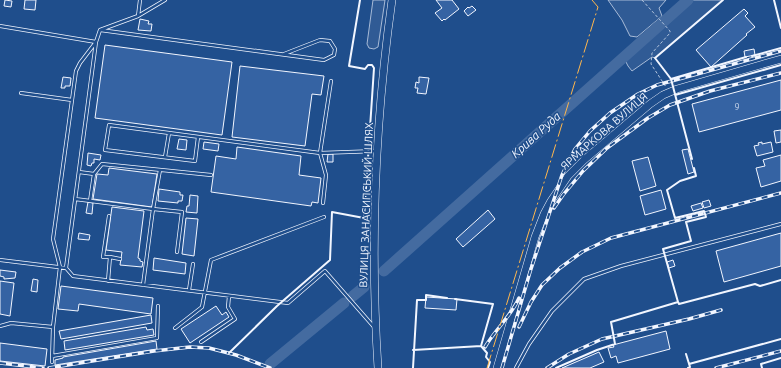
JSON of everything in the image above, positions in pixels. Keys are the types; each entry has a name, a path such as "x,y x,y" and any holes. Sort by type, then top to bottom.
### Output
{"street":[{"name":"ВУЛИЦЯ ЗАНАСИПСЬКИЙ ШЛЯХ","path":"378,368 375,328 374,247 377,151 384,66 392,0"},
{"name":"ЯРМАРКОВА ВУЛИЦЯ","path":"497,368 535,237 544,214 559,188 576,168 650,104 669,92 781,59"}],"lane":[{"path":"138,16 140,0"},
{"path":"100,30 138,16 165,0"},
{"path":"0,26 96,42"},
{"path":"66,268 96,42 100,30"},
{"path":"100,30 324,60 334,55 336,49 330,41 320,40 284,54"},
{"path":"52,362 53,327 60,267 53,239 72,100 76,71 80,63 96,42"},
{"path":"324,203 326,175 320,153 331,81"},
{"path":"21,93 72,100"},
{"path":"198,137 195,161 105,150 109,125 320,153 377,151"},
{"path":"165,157 168,133"},
{"path":"90,201 94,174 102,164 211,175"},
{"path":"142,285 160,170"},
{"path":"79,172 94,174"},
{"path":"75,199 182,212 177,252"},
{"path":"109,216 103,257 120,259"},
{"path":"175,328 202,307 211,260 324,218"},
{"path":"516,368 529,344 552,311 584,279 621,266 781,224"},
{"path":"108,281 110,257"},
{"path":"0,260 66,268 73,276 288,303 325,271 375,328"},
{"path":"189,290 193,264"},
{"path":"201,342 235,319 228,307 229,296"},
{"path":"52,356 157,338 158,306"},
{"path":"0,326 11,323 53,327"}],"path":[{"path":"642,0 670,31 664,41 652,52 651,64 669,92"}],"shaded area":[{"path":"373,0 385,0 378,47 374,49 369,48 367,44"},
{"path":"608,0 666,0 659,8 662,16 637,37 630,36 622,20"},
{"path":"691,0 723,0 655,58 652,57 632,71 625,60"}],"building":[{"path":"5,0 12,1 11,7 4,6"},
{"path":"25,0 36,0 35,10 24,9"},
{"path":"436,0 452,0 459,9 442,21 435,13 442,8"},
{"path":"472,6 476,10 468,16 464,11 468,7 469,8"},
{"path":"744,9 748,13 745,16 755,27 711,67 696,50"},
{"path":"140,19 149,21 148,24 152,24 151,31 138,30"},
{"path":"105,45 232,62 222,135 95,118"},
{"path":"754,49 755,55 745,57 744,51"},
{"path":"240,66 324,76 321,95 312,94 305,146 232,137"},
{"path":"63,77 71,78 70,86 61,88"},
{"path":"419,77 429,78 426,94 417,93 418,88 415,88 416,82 419,83"},
{"path":"781,80 781,110 699,132 692,104"},
{"path":"781,130 781,142 776,143 774,131"},
{"path":"179,139 187,140 186,150 177,149"},
{"path":"204,142 219,144 218,151 203,149"},
{"path":"762,142 762,144 771,142 773,152 757,156 754,146 759,145 758,143"},
{"path":"237,147 301,156 299,175 321,178 318,203 312,202 311,206 211,192 216,156 236,159"},
{"path":"688,149 694,172 688,174 682,150"},
{"path":"88,153 101,155 100,160 94,159 94,163 92,163 91,166 87,165"},
{"path":"328,154 333,154 333,162 327,162"},
{"path":"781,155 781,181 761,187 756,168 765,166 763,160"},
{"path":"648,157 656,186 640,191 632,161"},
{"path":"109,168 157,174 152,207 93,199 97,174 108,175"},
{"path":"159,189 180,192 180,195 183,195 182,201 178,201 178,203 158,201"},
{"path":"661,190 666,209 645,215 640,196"},
{"path":"190,195 198,196 197,213 186,212 187,206 189,206"},
{"path":"709,200 711,206 704,208 702,202"},
{"path":"88,202 93,203 92,214 86,213"},
{"path":"701,203 703,208 693,211 691,206"},
{"path":"112,207 144,211 138,258 143,262 142,267 120,265 122,252 106,250"},
{"path":"488,210 495,219 463,247 456,239"},
{"path":"186,218 198,219 194,256 182,254"},
{"path":"79,233 90,235 89,240 78,239"},
{"path":"781,233 781,266 724,282 716,251"},
{"path":"154,258 186,263 185,274 153,270"},
{"path":"673,260 675,266 669,268 667,262"},
{"path":"0,270 16,272 15,278 4,279 4,277 0,276"},
{"path":"33,279 38,280 37,292 31,291"},
{"path":"0,281 14,283 10,316 0,314"},
{"path":"61,286 153,298 151,314 79,304 78,311 58,309"},
{"path":"426,297 457,299 456,310 425,308"},
{"path":"216,306 222,315 226,312 229,317 190,343 181,329"},
{"path":"151,315 152,323 61,339 59,331"},
{"path":"146,327 147,330 153,329 154,335 65,350 64,341"},
{"path":"666,331 670,349 618,363 616,356 611,358 608,348 614,347 613,345"},
{"path":"156,341 157,349 55,365 55,360 63,357"},
{"path":"0,343 47,349 45,366 0,361"},
{"path":"599,352 604,362 590,368 562,368"}],"waterway":[{"name":"Крива Руда","path":"384,271 688,0"},
{"path":"353,296 364,287"},
{"name":"Крива Руда","path":"270,364 344,303"}],"railway":[{"path":"502,368 530,272 562,175 575,149 590,131 610,113 638,94 657,85 781,51"},
{"path":"554,208 583,171 607,148 648,118 670,105 710,91 781,73"},
{"path":"519,327 531,302 542,285 560,268 582,252 611,238 781,193"},
{"path":"485,347 512,311 519,298"},
{"path":"547,368 569,354 602,339 721,310"},
{"path":"49,368 154,351 190,347 209,348 236,355 270,368"},
{"path":"716,368 781,351"},
{"path":"0,363 43,368"}],"wall":[{"path":"229,353 277,306 330,260 332,212 364,218 374,68 372,65 368,65 365,69 349,66 360,0"},
{"path":"692,159 671,79 655,58 723,0"},
{"path":"774,0 781,28"},
{"path":"752,56 781,48"},
{"path":"671,79 746,57"},
{"path":"675,95 781,65"},
{"path":"556,368 597,350 615,344 611,322 678,302 663,249 691,241 686,222 706,217 704,211 675,218 667,190 680,181 696,176 694,168"},
{"path":"678,302 679,304 755,284 760,286 781,280"},
{"path":"413,368 417,300 426,300 426,295 447,298"},
{"path":"455,299 493,304 481,346"},
{"path":"689,364 781,339"},
{"path":"413,350 481,346 487,353 486,357 490,362 488,368"},
{"path":"686,354 690,367 688,368"},
{"path":"762,368 761,364 781,358"}],"power":[{"path":"487,368 598,7 592,0"}]}
